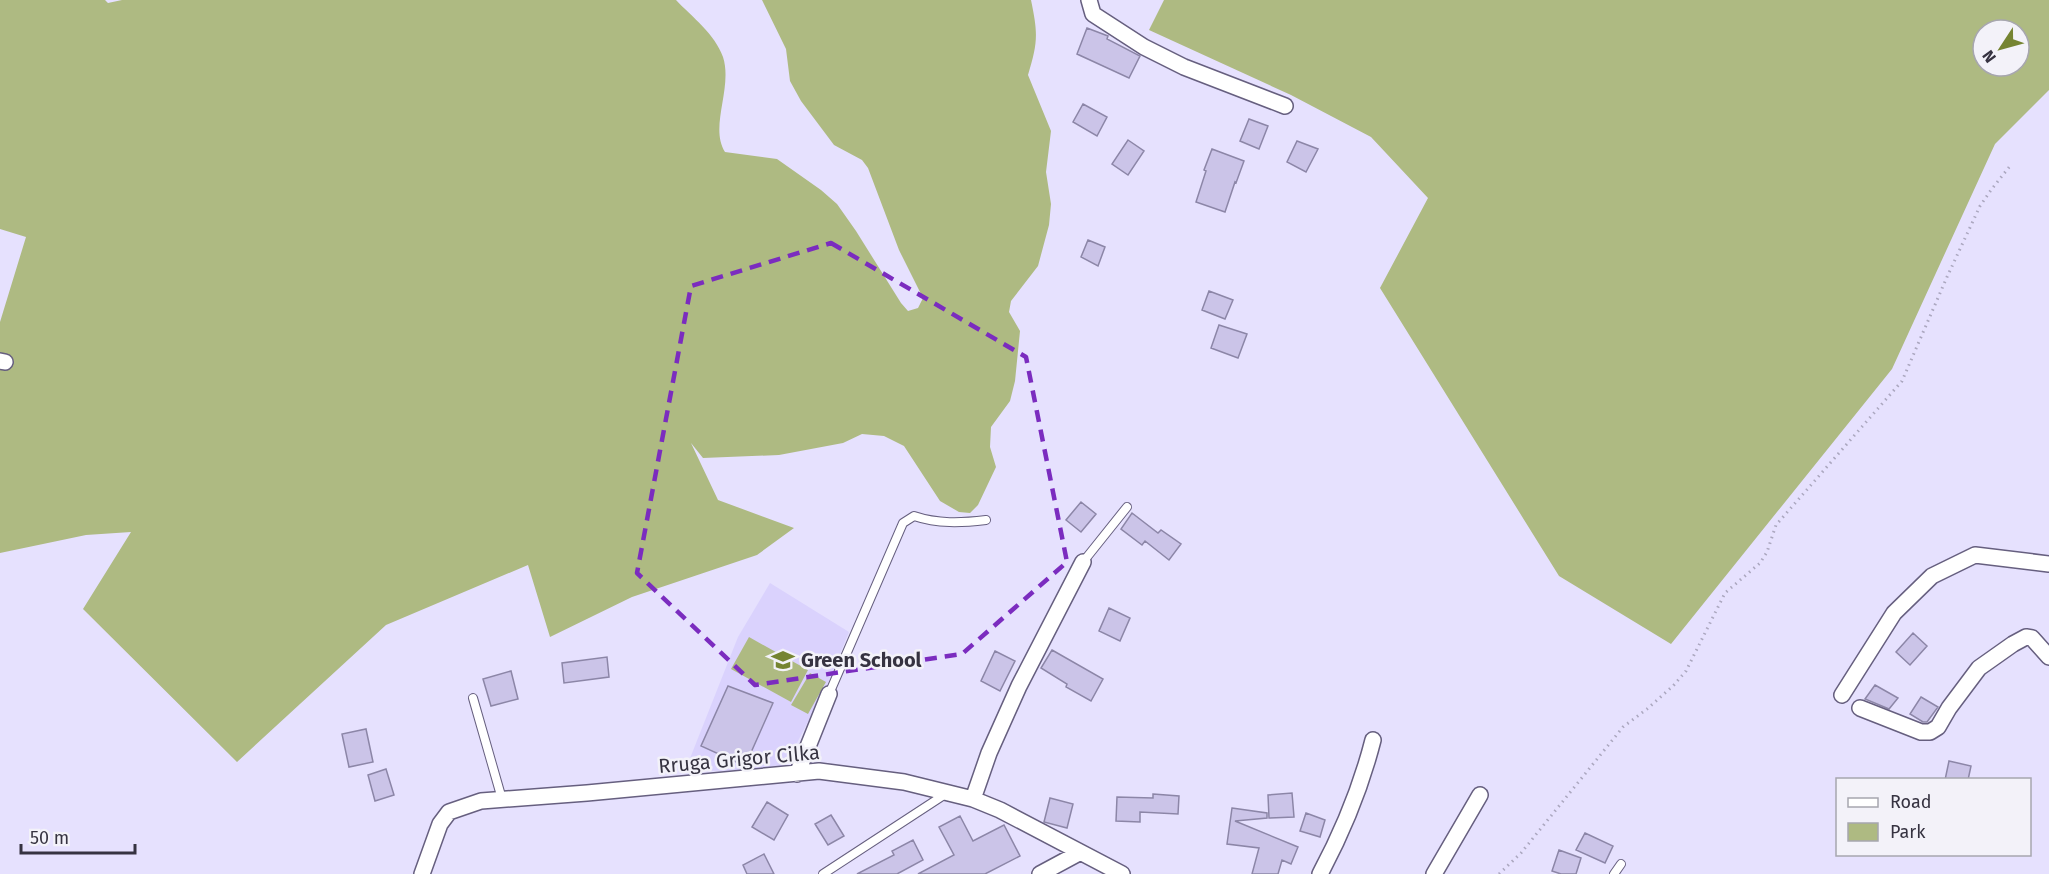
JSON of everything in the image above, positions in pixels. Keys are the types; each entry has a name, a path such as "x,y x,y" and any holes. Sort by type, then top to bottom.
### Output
{"street":[{"path":"1089,0 1093,14 1144,46 1184,67 1285,106"},
{"path":"1842,695 1894,613 1932,576 1975,555 2049,564"},
{"path":"973,799 989,753 1019,686 1083,562"},
{"path":"1860,708 1921,732 1930,732 1938,727 1949,708 1979,668 2013,644 2026,637 2032,638 2049,657"},
{"path":"797,774 829,694"},
{"path":"1320,874 1339,839 1363,779 1373,740"},
{"name":"Rruga Grigor Cilka","path":"422,874 440,824 449,812 481,801 819,771 904,782 973,799 1000,810 1122,874"},
{"path":"1434,874 1480,795"},
{"path":"1040,874 1079,853"}],"lane":[{"path":"1083,562 1127,507"},
{"path":"829,694 903,523 914,516 938,522 960,523 986,519"},
{"path":"473,698 502,800"},
{"path":"823,874 949,792"},
{"path":"1614,874 1621,864"}],"path":[{"path":"1499,874 1521,853 1623,727 1673,686 1686,671 1725,593 1760,563 1767,552 1776,525 1902,381 1980,206 2010,166"}],"highlighted area":[{"path":"831,243 1026,357 1067,562 962,654 755,685 637,573 691,286"}],"shaded area":[{"name":"Green School","path":"770,583 849,632 828,683 783,770 685,771 738,637"}],"green space":[{"path":"0,0 105,0 108,3 122,0 676,0 709,33 723,57 725,81 719,131 725,152 777,159 821,190 837,204 908,311 918,308 923,298 899,250 868,168 862,160 834,145 801,101 790,81 786,49 762,0 1031,0 1036,38 1028,75 1051,131 1046,172 1051,204 1049,225 1038,266 1011,301 1009,312 1020,331 1015,381 1010,401 991,427 990,447 996,467 978,505 970,513 959,512 940,501 904,446 884,436 862,434 843,443 779,455 703,458 691,443 718,500 794,528 757,555 632,597 550,637 528,565 386,625 237,762 83,609 131,532 86,535 0,553 0,322 26,237 0,229"},
{"path":"1164,0 2049,0 2049,90 1995,144 1892,369 1671,644 1559,576 1380,288 1428,198 1371,137 1291,95 1149,30"},
{"path":"749,637 808,670 791,702 731,669"},
{"path":"810,673 826,682 808,714 791,705"}],"building":[{"path":"1087,28 1108,36 1107,39 1140,56 1129,78 1077,54"},
{"path":"1083,104 1107,117 1097,136 1073,122"},
{"path":"1249,119 1268,126 1259,149 1240,141"},
{"path":"1128,140 1144,151 1128,175 1112,164"},
{"path":"1297,141 1318,149 1306,172 1287,162"},
{"path":"1212,149 1244,161 1225,212 1196,202"},
{"path":"1088,240 1105,247 1098,266 1081,257"},
{"path":"1209,291 1233,300 1225,319 1202,310"},
{"path":"1219,325 1247,334 1238,358 1211,348"},
{"path":"1081,502 1096,514 1081,532 1066,520"},
{"path":"1132,513 1158,533 1161,530 1181,544 1169,560 1145,541 1142,545 1121,529"},
{"path":"1109,608 1130,618 1120,641 1099,631"},
{"path":"1913,633 1927,646 1910,665 1896,652"},
{"path":"1052,650 1103,679 1091,701 1066,687 1067,684 1041,668"},
{"path":"995,651 1015,661 1000,691 981,681"},
{"path":"607,657 609,677 564,683 562,663"},
{"path":"511,671 518,699 491,706 483,679"},
{"path":"1875,685 1898,698 1889,709 1865,699"},
{"path":"728,686 773,703 745,766 701,746"},
{"path":"1921,697 1938,707 1927,722 1910,714"},
{"path":"366,729 373,762 349,767 342,734"},
{"path":"1949,761 1971,766 1968,778 1945,778"},
{"path":"386,769 394,795 375,801 368,775"},
{"path":"1292,793 1294,817 1269,818 1268,795"},
{"path":"1153,794 1179,796 1178,814 1140,812 1140,822 1116,821 1117,797 1153,798"},
{"path":"1050,798 1073,804 1067,828 1044,822"},
{"path":"767,802 788,815 774,840 752,827"},
{"path":"1232,808 1267,813 1267,818 1235,821 1298,847 1291,864 1282,860 1278,874 1252,874 1259,848 1227,844"},
{"path":"1306,813 1325,820 1320,837 1300,831"},
{"path":"831,815 844,836 828,845 815,824"},
{"path":"960,816 973,841 1004,825 1020,856 985,874 918,874 954,855 939,827"},
{"path":"1585,833 1613,846 1605,863 1576,850"},
{"path":"913,840 923,860 897,874 857,874 894,855 892,851"},
{"path":"1559,850 1581,858 1576,874 1561,874 1552,871"},
{"path":"764,854 774,874 747,874 743,865"}],"place":[{"name":"Green School","path":"783,660"}]}
